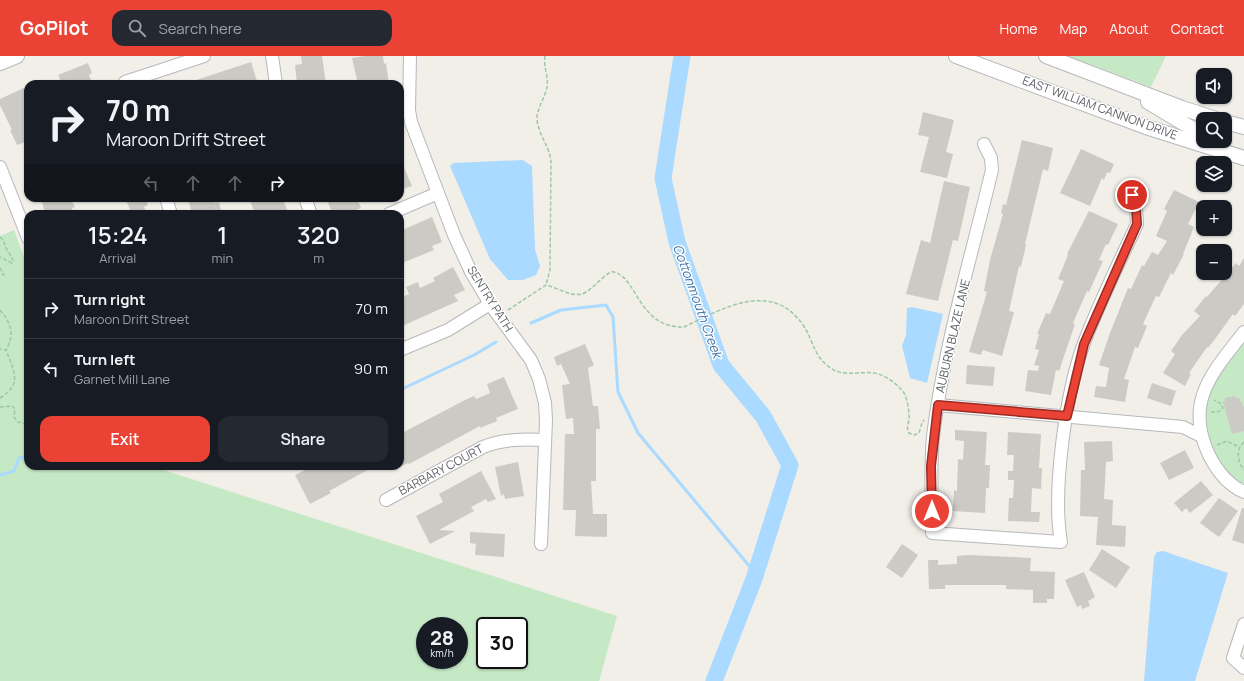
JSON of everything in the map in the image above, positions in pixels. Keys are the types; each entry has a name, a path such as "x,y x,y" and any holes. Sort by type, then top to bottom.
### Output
{"street":[{"path":"0,63 17,56"},
{"path":"133,80 187,59 204,56"},
{"path":"272,56 275,80"},
{"name":"SENTRY PATH","path":"410,56 409,110 411,122 438,194 467,263 490,304 531,360 539,379 545,403 541,544"},
{"name":"EAST WILLIAM CANNON DRIVE","path":"956,56 1146,127 1244,157"},
{"name":"EAST WILLIAM CANNON DRIVE","path":"1046,56 1196,113"},
{"name":"EAST WILLIAM CANNON DRIVE","path":"1088,72 1137,96 1196,131"},
{"path":"1232,124 1244,127"},
{"name":"AUBURN BLAZE LANE","path":"984,144 991,158 992,170 946,354 931,466 932,533 1061,542 1059,482 1067,416"},
{"name":"EAST WILLIAM CANNON DRIVE","path":"1227,148 1244,157"},
{"path":"0,159 0,167 24,228"},
{"path":"399,210 438,194"},
{"path":"1067,416 1084,344 1137,224 1136,208 1132,195"},
{"path":"404,348 448,330 490,304"},
{"path":"1244,332 1213,372 1202,398 1203,414 1201,436 1214,466 1235,488 1244,492"},
{"path":"938,405 1183,427 1201,436"},
{"path":"1183,427 1203,414"},
{"name":"BARBARY COURT","path":"386,500 483,447 496,442 516,439 545,440"},
{"path":"1244,624 1233,658 1244,668"}],"path":[{"path":"508,310 546,285 550,270 551,162 550,153 543,140 537,118 547,89 545,56"},
{"path":"0,237 4,241 4,246 13,260 12,263 0,257"},
{"path":"0,268 4,275 0,274"},
{"path":"546,285 573,294 582,294 596,286 607,274 614,272 625,279 650,314 658,320 675,327 684,327 741,302 766,300 780,305 793,314 804,326 816,355 829,368 846,374 878,373 883,375 903,391 909,412 909,421 906,428 909,433 914,435 919,433 922,423 926,420"},
{"path":"0,310 8,319 12,331 11,342 6,350"},
{"path":"0,349 6,350"},
{"path":"0,398 11,392 15,385 14,374 6,350"},
{"path":"1213,398 1215,402 1221,404 1226,411"},
{"path":"0,407 12,406 14,408 14,417 18,422 24,423"},
{"path":"1203,414 1218,412 1223,408"},
{"path":"1214,448 1227,441 1239,447"},
{"path":"1244,442 1239,447 1239,462 1244,470"}],"green space":[{"path":"1068,56 1166,56 1151,87"},
{"path":"14,230 24,257 24,470 163,470 617,616 599,681 0,681 0,236"},
{"path":"1244,338 1244,486 1233,479 1219,463 1204,432 1206,401 1216,378"}],"water":[{"path":"523,160 532,166 535,249 540,266 536,275 523,280 508,280 490,259 450,166 454,163"},
{"path":"912,307 943,314 927,383 910,378 902,346 906,335 907,308"},
{"path":"1163,551 1228,573 1195,681 1144,681 1154,557 1157,552"}],"building":[{"path":"301,56 322,56 325,80 297,80 295,65 302,64"},
{"path":"383,56 384,64 386,63 388,80 357,80 352,58"},
{"path":"251,62 257,80 196,80"},
{"path":"88,63 92,73 89,75 91,80 60,80 58,75"},
{"path":"24,88 24,142 17,145 10,130 12,130 0,105 0,99"},
{"path":"923,112 954,120 946,152 953,154 947,178 920,172 929,137 918,135"},
{"path":"1022,140 1053,148 1048,171 1043,169 1021,267 1019,266 1009,311 1014,312 1002,356 983,350 981,355 969,352 987,292 984,291 990,260 1003,214 1001,213 1003,204 1006,205"},
{"path":"1081,149 1114,164 1110,173 1107,172 1104,180 1102,178 1090,206 1060,193"},
{"path":"404,167 412,186 404,189"},
{"path":"944,181 970,187 958,241 953,240 938,301 906,294 921,240 930,243"},
{"path":"1174,190 1196,201 1196,208 1188,224 1194,227 1184,254 1173,275 1171,273 1159,297 1156,296 1143,324 1147,326 1138,348 1135,347 1124,379 1129,380 1125,402 1094,397 1096,386 1106,387 1109,368 1099,365 1128,288 1131,289 1142,265 1144,266 1152,252 1158,255 1167,241 1156,236 1167,211 1164,209"},
{"path":"42,202 72,202 75,207 72,208 73,210 44,210"},
{"path":"127,202 147,202 148,205 144,207 145,210 130,210"},
{"path":"189,202 219,202 221,210 191,210"},
{"path":"250,202 284,202 287,210 254,210"},
{"path":"328,202 359,202 361,208 356,210 331,210"},
{"path":"1089,211 1118,224 1108,245 1106,244 1099,260 1103,261 1089,292 1087,291 1073,323 1075,324 1059,371 1056,370 1051,395 1025,391 1028,370 1038,371 1039,366 1034,365 1039,350 1035,349 1039,334 1037,334 1046,313 1050,314 1064,281 1058,279 1068,255 1067,254"},
{"path":"432,217 442,242 432,246 434,250 404,262 404,229"},
{"path":"1244,258 1244,304 1235,316 1233,314 1208,348 1207,347 1189,373 1191,374 1185,386 1163,373 1175,354 1171,351 1182,335 1200,316 1194,311 1206,296 1207,297 1222,280 1232,280 1232,268 1236,263 1239,266"},
{"path":"453,267 465,290 454,295 458,301 404,325 404,296 409,294 406,287 418,282 420,288 435,281 433,278"},
{"path":"585,344 594,365 588,368 593,406 598,406 600,429 596,429 596,481 591,481 593,514 607,514 607,537 575,536 576,510 563,510 565,434 574,434 573,418 566,419 562,385 570,384 561,364 557,366 554,357"},
{"path":"967,365 995,367 993,386 966,384"},
{"path":"504,377 518,409 496,418 497,421 480,428 480,426 409,464 404,465 404,432 467,399 474,396 476,399 490,393 487,384"},
{"path":"1152,383 1176,391 1171,406 1147,398"},
{"path":"1235,396 1236,398 1239,398 1244,407 1244,431 1232,434 1223,402 1225,401 1225,398"},
{"path":"955,430 987,432 985,465 990,465 989,488 986,488 985,513 953,511 954,490 957,491 958,459 963,460 964,441 955,440"},
{"path":"1008,432 1041,434 1039,468 1042,468 1041,489 1032,488 1031,512 1040,512 1039,522 1008,521 1009,498 1013,498 1014,480 1008,480 1008,471 1013,471 1014,455 1007,455"},
{"path":"1112,441 1113,461 1106,462 1104,499 1113,500 1112,525 1126,526 1125,547 1096,545 1098,517 1080,516 1081,470 1085,470 1084,442"},
{"path":"1185,450 1194,468 1169,480 1160,463"},
{"path":"518,462 524,496 505,499 504,494 501,496 495,467"},
{"path":"305,470 368,470 329,491 331,493 310,504 295,475"},
{"path":"481,471 496,499 488,502 486,499 471,507 474,511 439,530 455,531 430,544 416,516 443,502 439,494"},
{"path":"1201,481 1213,495 1190,513 1186,508 1182,512 1174,503"},
{"path":"1219,498 1238,511 1219,537 1200,523"},
{"path":"1242,508 1244,508 1244,544 1232,540"},
{"path":"470,532 505,534 504,557 475,555 476,544 470,543"},
{"path":"902,544 918,555 902,578 886,567"},
{"path":"1102,549 1130,567 1116,588 1089,570"},
{"path":"969,555 1031,558 1030,571 1055,572 1054,599 1047,599 1047,603 1033,603 1033,590 1006,589 1006,585 945,585 945,589 929,589 928,560 938,560 938,565 957,564 957,556"},
{"path":"1084,572 1095,597 1088,601 1090,606 1082,609 1081,605 1077,607 1065,580"}],"waterway":[{"name":"Cottonmouth Creek","path":"682,56 663,178 677,242 721,365 763,416 790,465 754,579 714,681"},
{"path":"531,323 561,310 606,305 613,317 618,392 638,433 756,574"},
{"path":"404,388 474,355 496,342"},
{"path":"0,475 14,471 19,458 24,457"}],"route":[{"path":"932,511 931,466 933,437 938,405 1067,416 1072,389 1084,344 1137,224 1136,208 1132,195"}]}
